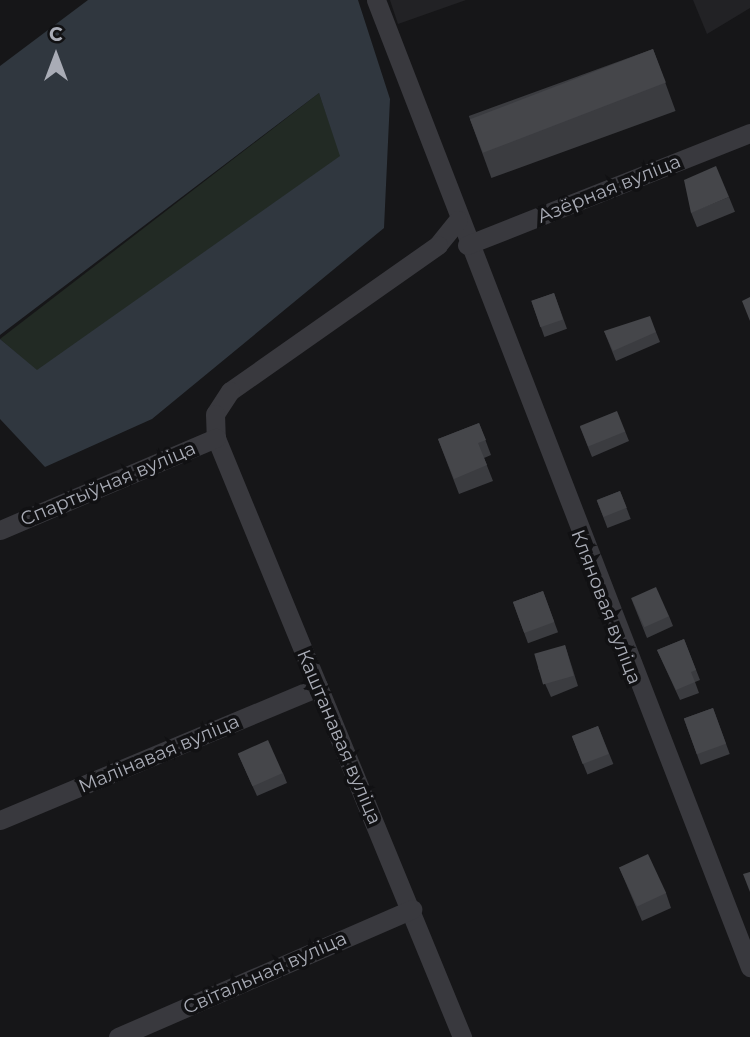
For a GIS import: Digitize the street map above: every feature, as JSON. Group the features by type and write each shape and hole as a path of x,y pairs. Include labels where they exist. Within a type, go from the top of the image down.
{"street":[{"name":"Кляновая вуліца","path":"376,0 467,245 750,967"},
{"name":"Азёрная вуліца","path":"467,245 750,134"},
{"path":"216,438 215,414 230,391 438,245 458,220"},
{"name":"Спартыўная вуліца","path":"0,530 216,438"},
{"name":"Каштанавая вуліца","path":"216,438 412,909 462,1037"},
{"name":"Малінавая вуліца","path":"0,820 318,687"},
{"name":"Світальная вуліца","path":"118,1037 412,909"}],"shaded area":[{"path":"88,0 358,0 390,99 384,228 152,419 45,467 0,419 0,339 37,370 340,156 319,93 0,335 0,66"},
{"path":"390,0 466,0 398,24"},
{"path":"693,0 750,0 750,8 707,34"},
{"path":"319,93 341,156 37,371 0,339"}],"building":[{"path":"653,49 666,83 483,153 470,119"},
{"path":"716,166 729,197 691,213 684,180"},
{"path":"554,293 563,319 540,327 531,301"},
{"path":"750,297 750,321 742,301"},
{"path":"650,316 656,332 613,351 604,331"},
{"path":"617,411 625,431 588,446 580,426"},
{"path":"479,423 486,440 478,443 487,465 454,479 438,439"},
{"path":"620,491 627,508 604,517 597,500"},
{"path":"656,587 669,616 644,627 631,598"},
{"path":"543,591 554,622 524,633 513,602"},
{"path":"684,639 696,670 691,672 695,682 676,690 657,650"},
{"path":"565,645 574,676 543,685 534,654"},
{"path":"713,708 726,744 697,754 684,719"},
{"path":"598,726 609,754 583,764 572,736"},
{"path":"268,740 283,773 252,786 238,753"},
{"path":"648,854 666,893 637,906 619,868"},
{"path":"750,872 750,892 743,874"}]}
